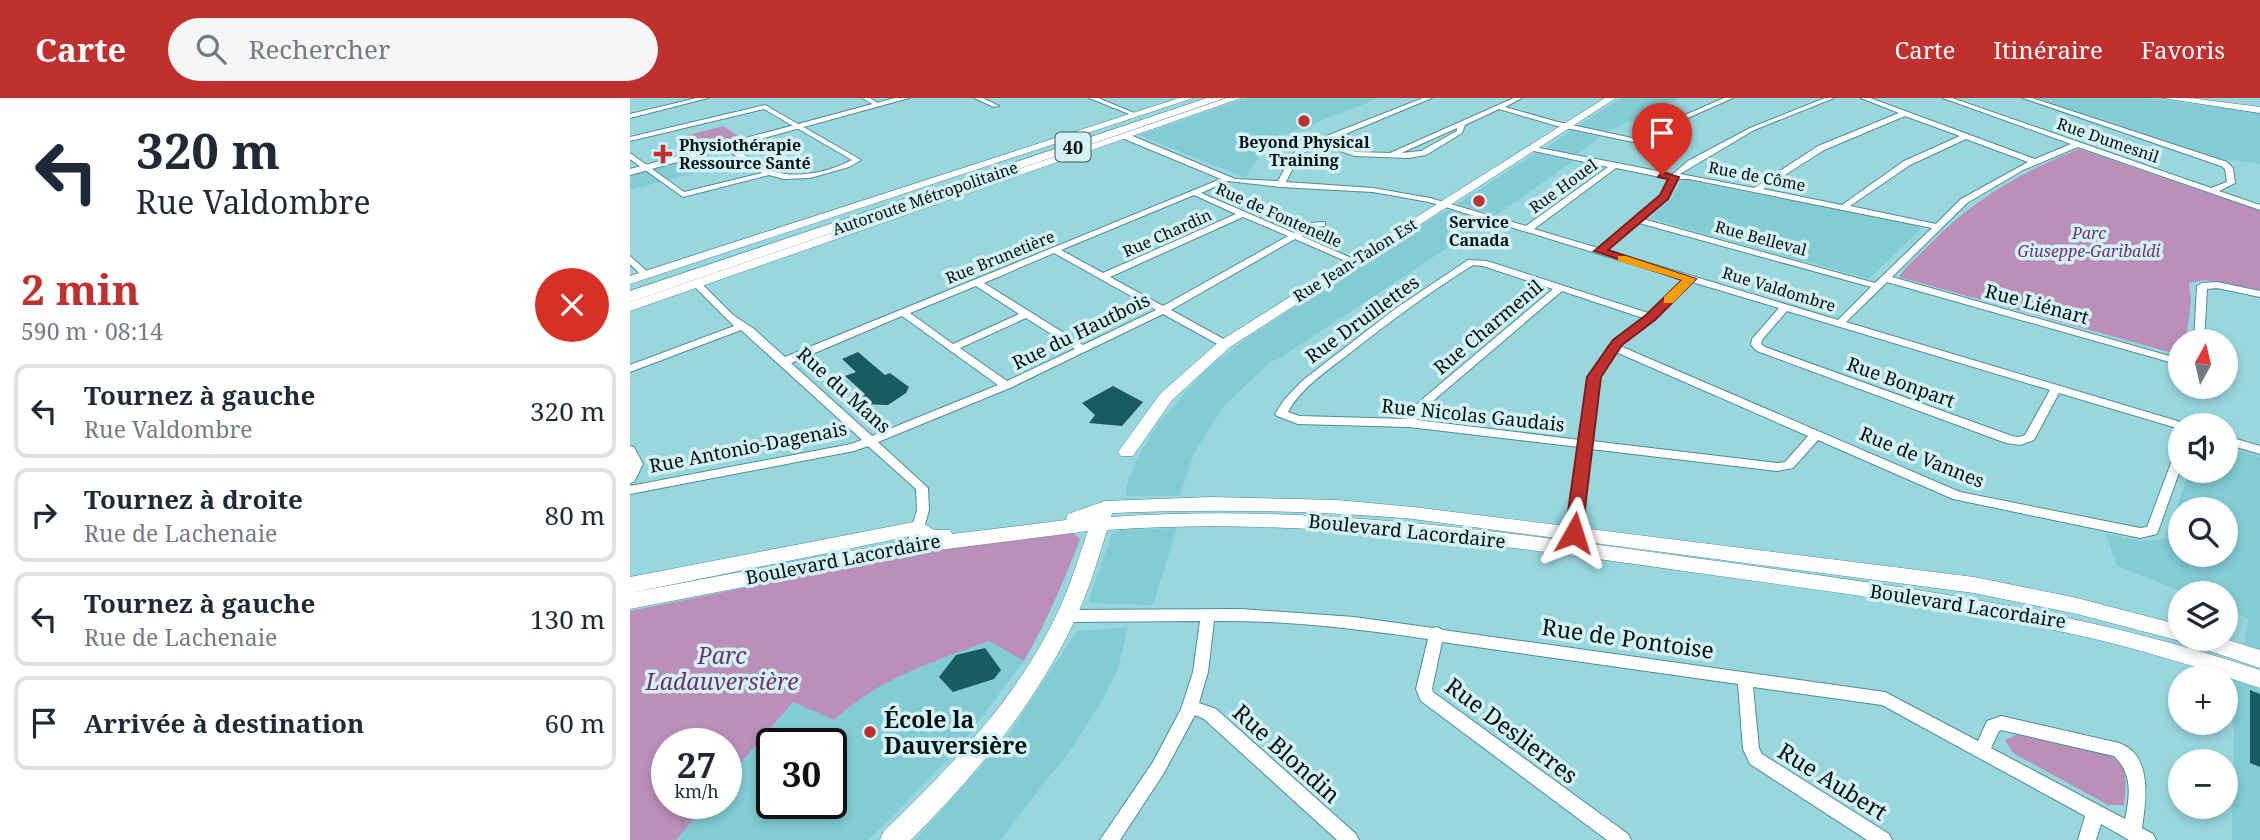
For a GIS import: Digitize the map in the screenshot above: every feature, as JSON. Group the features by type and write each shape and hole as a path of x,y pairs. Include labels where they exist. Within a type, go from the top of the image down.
{"highway":[{"name":"Autoroute Métropolitaine","path":"630,297 1203,98"},
{"name":"Autoroute Métropolitaine","path":"630,289 1219,98"},
{"path":"726,248 817,230"},
{"path":"705,281 817,230"}],"main road":[{"path":"630,280 1188,98"},
{"path":"630,307 1236,98"},
{"name":"Rue Jean-Talon Est","path":"1128,452 1148,419 1170,393 1225,344 1611,98"},
{"path":"2168,98 2260,109"},
{"path":"2188,98 2260,109"},
{"path":"893,840 956,774 995,728 1042,660 1066,616 1102,515"},
{"name":"Boulevard Lacordaire","path":"630,585 916,536 931,537 1102,515 1326,522 1573,541 1987,587 2077,606 2168,630"},
{"name":"Boulevard Lacordaire","path":"630,601 916,536"},
{"name":"Boulevard Lacordaire","path":"1573,541 2012,610 2155,645 2260,679"},
{"path":"2236,651 2260,659"}],"street":[{"path":"630,116 705,98"},
{"path":"865,98 878,105"},
{"path":"630,172 905,98"},
{"path":"977,98 996,106"},
{"path":"1092,98 1136,115"},
{"path":"1280,185 1299,152 1429,98"},
{"path":"1319,142 1355,154 1391,156 1423,153 1460,132 1462,122 1519,98"},
{"path":"1499,107 1567,126 1636,139 1730,98"},
{"path":"1600,251 1664,197 1674,177 1733,138 1831,98"},
{"path":"1864,98 2033,161"},
{"name":"Rue Dumesnil","path":"1946,98 2260,208"},
{"path":"2026,98 2224,164 2229,169 2231,183 2211,191"},
{"path":"630,139 761,107 855,158 853,163 811,176 784,178 766,174 727,146"},
{"path":"1756,190 1821,148 1905,113"},
{"name":"Rue Valdombre","path":"1125,136 1227,179 1384,191 1443,204 2168,422"},
{"path":"1844,207 1899,168 1966,136"},
{"path":"1840,323 1936,226 1983,188 2033,161 2078,144"},
{"name":"Rue de Côme","path":"1532,148 1614,166 1756,190 1936,226"},
{"path":"630,155 683,195 766,174"},
{"name":"Rue Houel","path":"1528,229 1614,166"},
{"name":"Rue Brunetière","path":"783,362 1227,179"},
{"name":"Rue de Fontenelle","path":"1195,193 1353,261"},
{"name":"Rue Chardin","path":"1103,277 1243,214"},
{"name":"Rue Belleval","path":"1638,219 1876,286"},
{"name":"Rue du Hautbois","path":"873,440 1006,386 1083,350 1163,311 1322,224"},
{"path":"1056,251 1225,344"},
{"path":"630,259 646,275"},
{"name":"Rue Druillettes","path":"1280,414 1284,403 1314,374 1474,262 1561,288"},
{"name":"Rue Liénart","path":"1885,278 2168,359"},
{"path":"1573,541 1583,444 1594,377 1613,347 1690,279"},
{"name":"Rue du Mans","path":"705,281 740,327 750,331 873,440 924,491 916,536"},
{"path":"978,283 1083,350"},
{"path":"2200,329 2202,286 2217,285 2260,294"},
{"path":"1561,288 1650,317"},
{"name":"Rue Charmenil","path":"1409,424 1423,404 1561,288"},
{"name":"Rue Bonpart","path":"1785,307 1757,339 1756,345 1761,349 2010,440 2028,439 2056,389"},
{"path":"904,313 1006,386"},
{"path":"953,348 1027,314"},
{"path":"630,369 740,327"},
{"name":"Rue de Vannes","path":"1613,347 1966,499 2140,533 2154,529 2170,483"},
{"name":"Rue Nicolas Gaudais","path":"1280,414 1298,420 1409,424 1784,467 1793,462 1816,435"},
{"name":"Rue Antonio-Dagenais","path":"630,490 854,447 873,440"},
{"path":"2238,444 2260,450"},
{"path":"630,450 637,464 630,479"},
{"path":"1109,840 1162,758 1190,707 1196,690 1208,615"},
{"name":"Rue de Pontoise","path":"1066,616 1208,615 1303,618 1437,633 1891,700 2139,836"},
{"name":"Rue Deslierres","path":"1437,633 1424,689 1427,696 1622,840"},
{"name":"Rue Aubert","path":"1745,679 1751,749 1756,759 1883,840"},
{"name":"Rue Blondin","path":"1190,707 1210,714 1350,840"},
{"path":"1982,749 1993,726 2001,723 2119,750 2131,760 2138,776 2139,836"},
{"path":"2087,840 2095,813"}],"shaded area":[{"path":"1247,98 1380,98 1255,146 1258,158 1245,178 1139,135"},
{"path":"1621,98 1681,98 1606,132 1579,125"},
{"path":"2033,98 2147,98 2260,113 2260,164 2215,158"},
{"path":"1570,131 1600,137 1577,155 1546,148"},
{"path":"1536,153 1574,161 1496,215 1457,204"},
{"path":"687,157 706,170 630,190 630,172"},
{"path":"1686,180 1916,225 1921,229 1869,279 1650,218 1671,199 1681,182"},
{"path":"1450,210 1487,222 1275,361 1272,360 1224,406 1194,453 1180,496 1126,496 1126,486 1137,459 1158,424 1205,370 1251,335 1444,211"},
{"path":"2238,450 2260,457 2260,650 2243,644 2249,619 2238,614 2238,581 2168,581 2168,586 2117,566 2106,534 2144,541 2164,539 2168,529 2168,567 2238,567 2238,497 2180,497 2185,483 2238,483"},
{"path":"1177,528 1153,605 1091,603 1089,599 1112,534 1120,530"},
{"path":"1128,627 1118,669 1102,701 1072,748 1000,840 915,840 1006,738 1077,631"},
{"name":"École la Dauversière","path":"990,641 1024,661 959,748 869,840 676,840 694,819 742,819 742,761 756,745 756,819 847,819 847,728 771,728 793,702 834,720 859,698 895,676"},
{"path":"2238,680 2260,687 2260,840 2232,840 2232,819 2238,819 2238,749 2234,749 2234,735 2238,735"}],"green space":[{"path":"723,126 743,139 704,149 685,136"},
{"name":"Parc Giuseppe-Garibaldi","path":"2079,149 2260,211 2260,290 2205,280 2189,283 2191,301 2188,329 2168,329 2168,352 1899,277 1962,214 2037,167"},
{"name":"Parc Ladauversière","path":"1073,533 1080,539 1055,601 1024,661 989,641 889,682 870,692 834,720 793,702 771,728 756,728 756,745 742,761 742,728 651,728 651,819 694,819 676,840 630,840 630,611 931,550"},
{"path":"2018,734 2113,757 2125,774 2124,805 2108,805 2013,753 2005,740"}],"building":[{"path":"858,352 885,375 890,373 909,387 906,393 888,405 859,402 865,394 845,376 856,372 842,359"},
{"path":"1113,386 1143,402 1122,426 1089,423 1095,415 1082,403"},
{"path":"985,648 1001,670 994,679 953,692 939,677 956,655"},
{"path":"2250,690 2260,694 2260,767 2250,763"}],"slow traffic":[{"path":"1622,258 1690,279 1668,300"}],"place":[{"name":"Beyond Physical Training","path":"1304,121"},
{"name":"Physiothérapie Ressource Santé","path":"663,154"},
{"name":"Service Canada","path":"1479,201"},
{"name":"École la Dauversière","path":"870,732"}],"route":[{"path":"1574,533 1584,438 1594,377 1617,342 1650,317 1690,279 1600,251 1664,197 1674,177 1662,175"}]}
